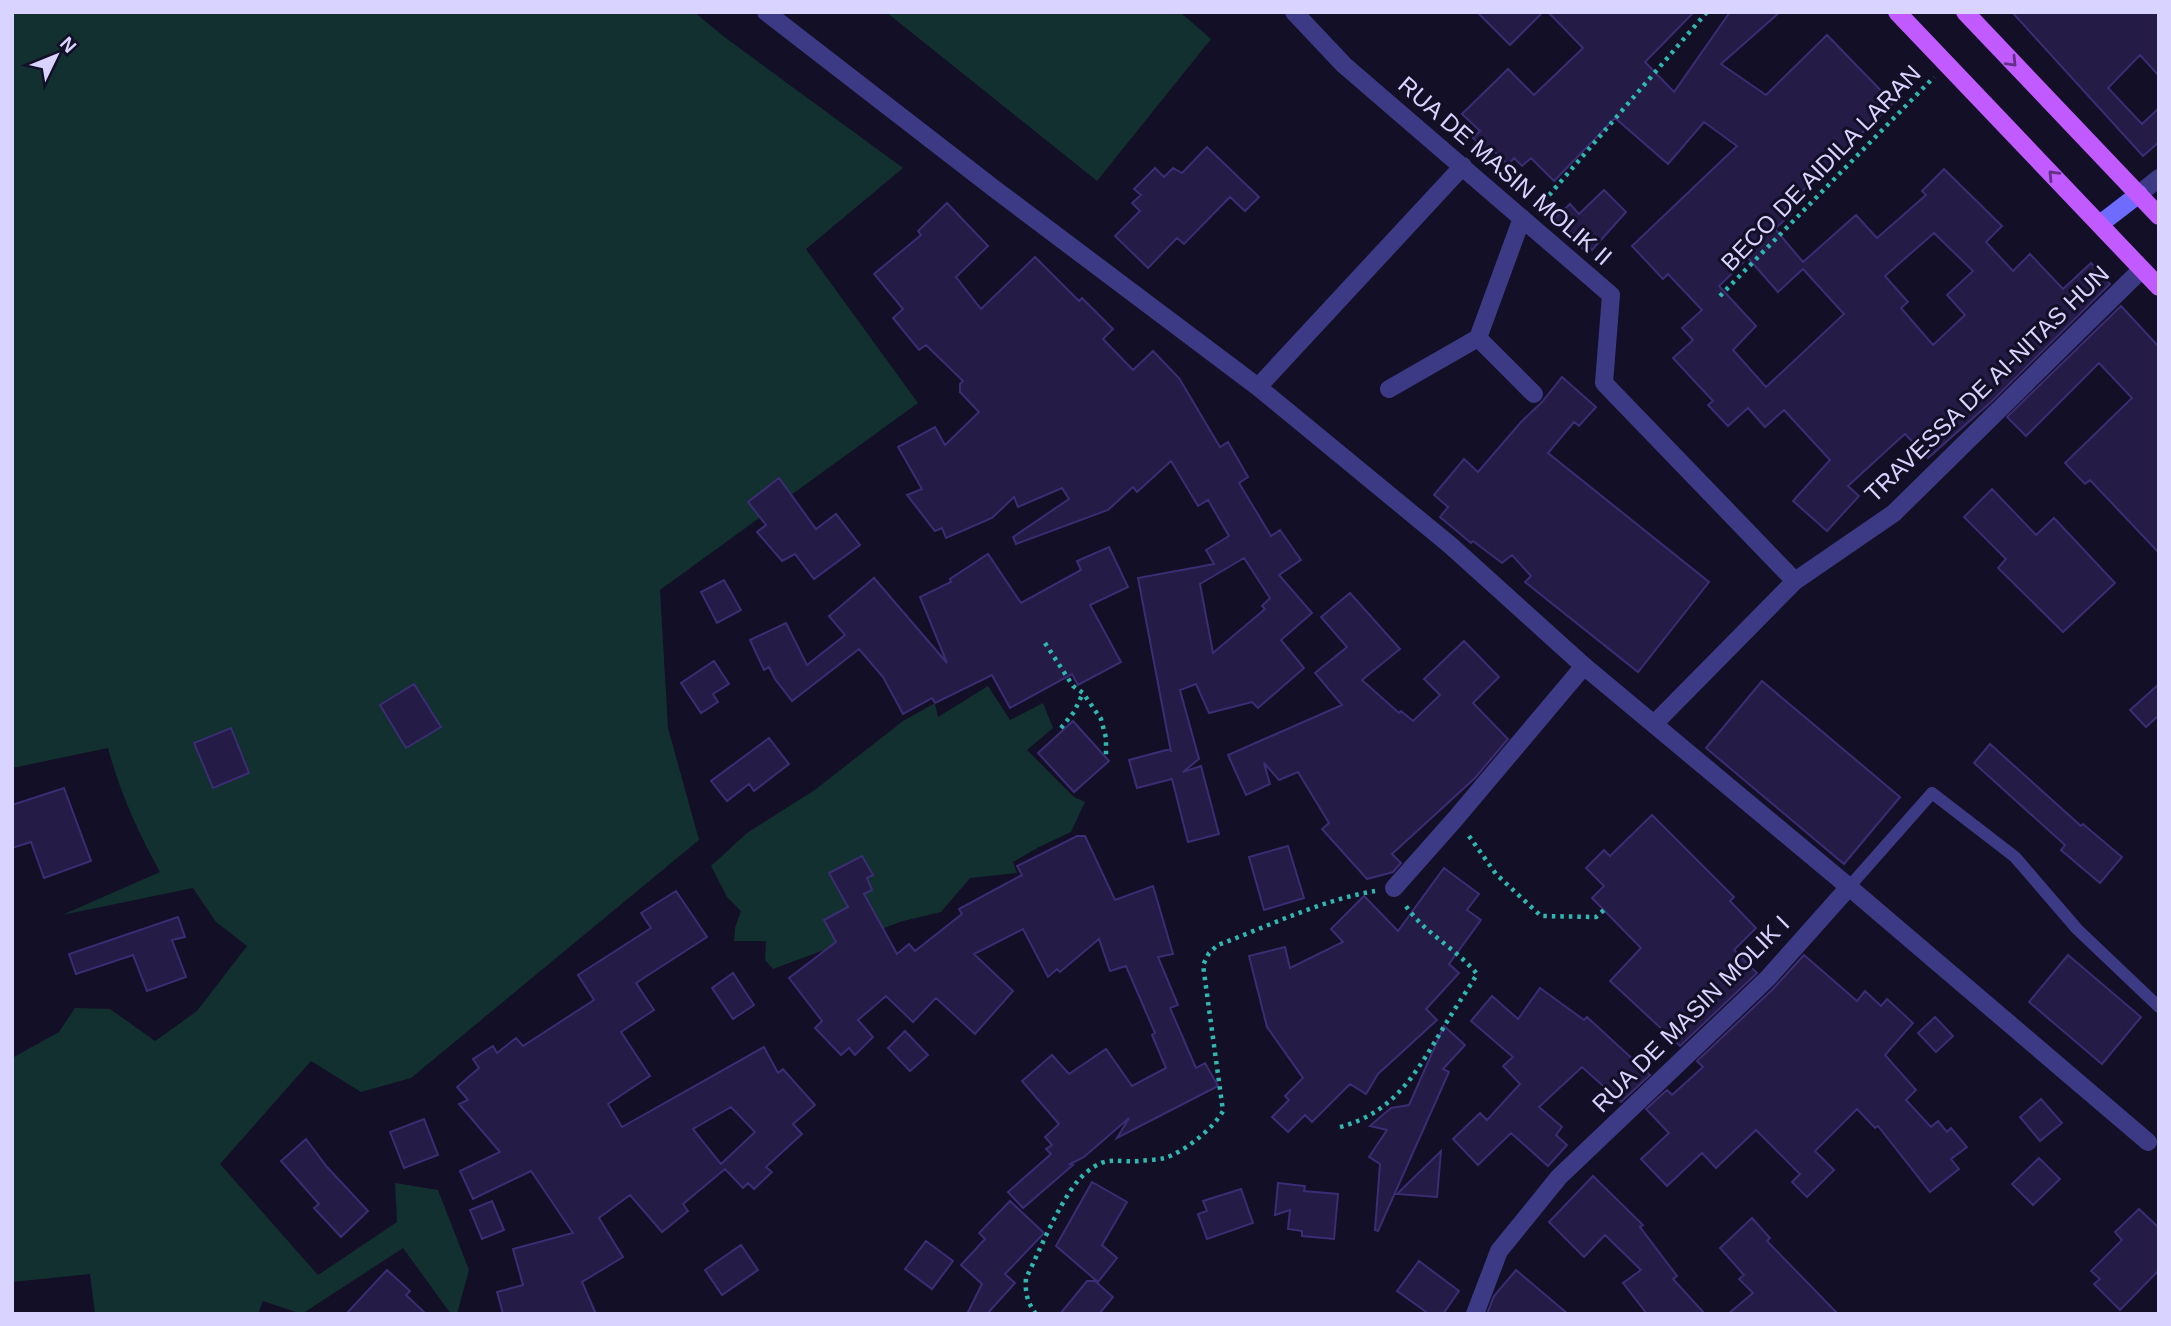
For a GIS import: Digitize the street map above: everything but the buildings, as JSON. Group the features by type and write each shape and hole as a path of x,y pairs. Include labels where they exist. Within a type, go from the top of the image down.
{"main road":[{"path":"1897,12 2159,287"},
{"path":"1965,12 2159,216"}],"street":[{"path":"766,12 996,190 1258,387 1450,545 1584,666 2148,1142"},
{"name":"RUA DE MASIN MOLIK II","path":"1294,12 1344,65 1463,166 1530,214 1611,295 1604,383 1796,582"},
{"path":"1258,387 1463,166"},
{"path":"2100,224 2159,178"},
{"path":"1389,389 1478,338 1530,214"},
{"name":"TRAVESSA DE AI-NITAS HUN","path":"1796,582 1894,513 2142,269"},
{"path":"1478,338 1534,394"},
{"path":"1654,724 1796,582"},
{"path":"1394,888 1584,666"},
{"name":"RUA DE MASIN MOLIK I","path":"1475,1314 1499,1251 1559,1177 1769,978 1849,887"}],"lane":[{"path":"1849,887 1932,793 2015,857 2077,929 2159,1007"}],"path":[{"path":"1530,214 1707,12"},
{"name":"BECO DE AIDILA LARAN","path":"1720,296 1947,64"},
{"path":"1045,643 1073,686 1083,693 1101,719 1106,738 1106,760"},
{"path":"1061,728 1074,712 1083,693"},
{"path":"1456,818 1496,874 1541,916 1596,917 1604,910"},
{"path":"1036,1314 1028,1304 1025,1292 1027,1279 1063,1200 1086,1172 1108,1159 1134,1161 1166,1158 1207,1132 1223,1111 1203,965 1209,953 1218,945 1342,898 1394,888 1422,927 1465,959 1477,974 1426,1058 1401,1091 1382,1108 1360,1121 1340,1127"}],"green space":[{"path":"12,12 694,12 903,168 806,249 918,403 660,590 668,728 699,840 411,1078 361,1092 311,1061 220,1164 318,1275 397,1222 395,1183 438,1190 469,1270 457,1314 451,1314 403,1248 302,1314 263,1301 258,1314 95,1314 90,1274 12,1282 12,1058 59,1032 75,1008 110,1009 155,1041 197,1011 247,946 216,922 193,888 62,915 160,872 130,812 108,748 12,768"},
{"path":"886,12 1180,12 1211,39 1097,181"},
{"path":"988,686 1010,720 1043,703 1053,728 1027,750 1074,797 1085,802 1071,832 1013,862 1017,873 970,878 941,912 903,921 773,969 765,960 766,941 734,941 741,911 727,897 711,866 747,833 816,789 903,721 935,703 938,717"}]}
